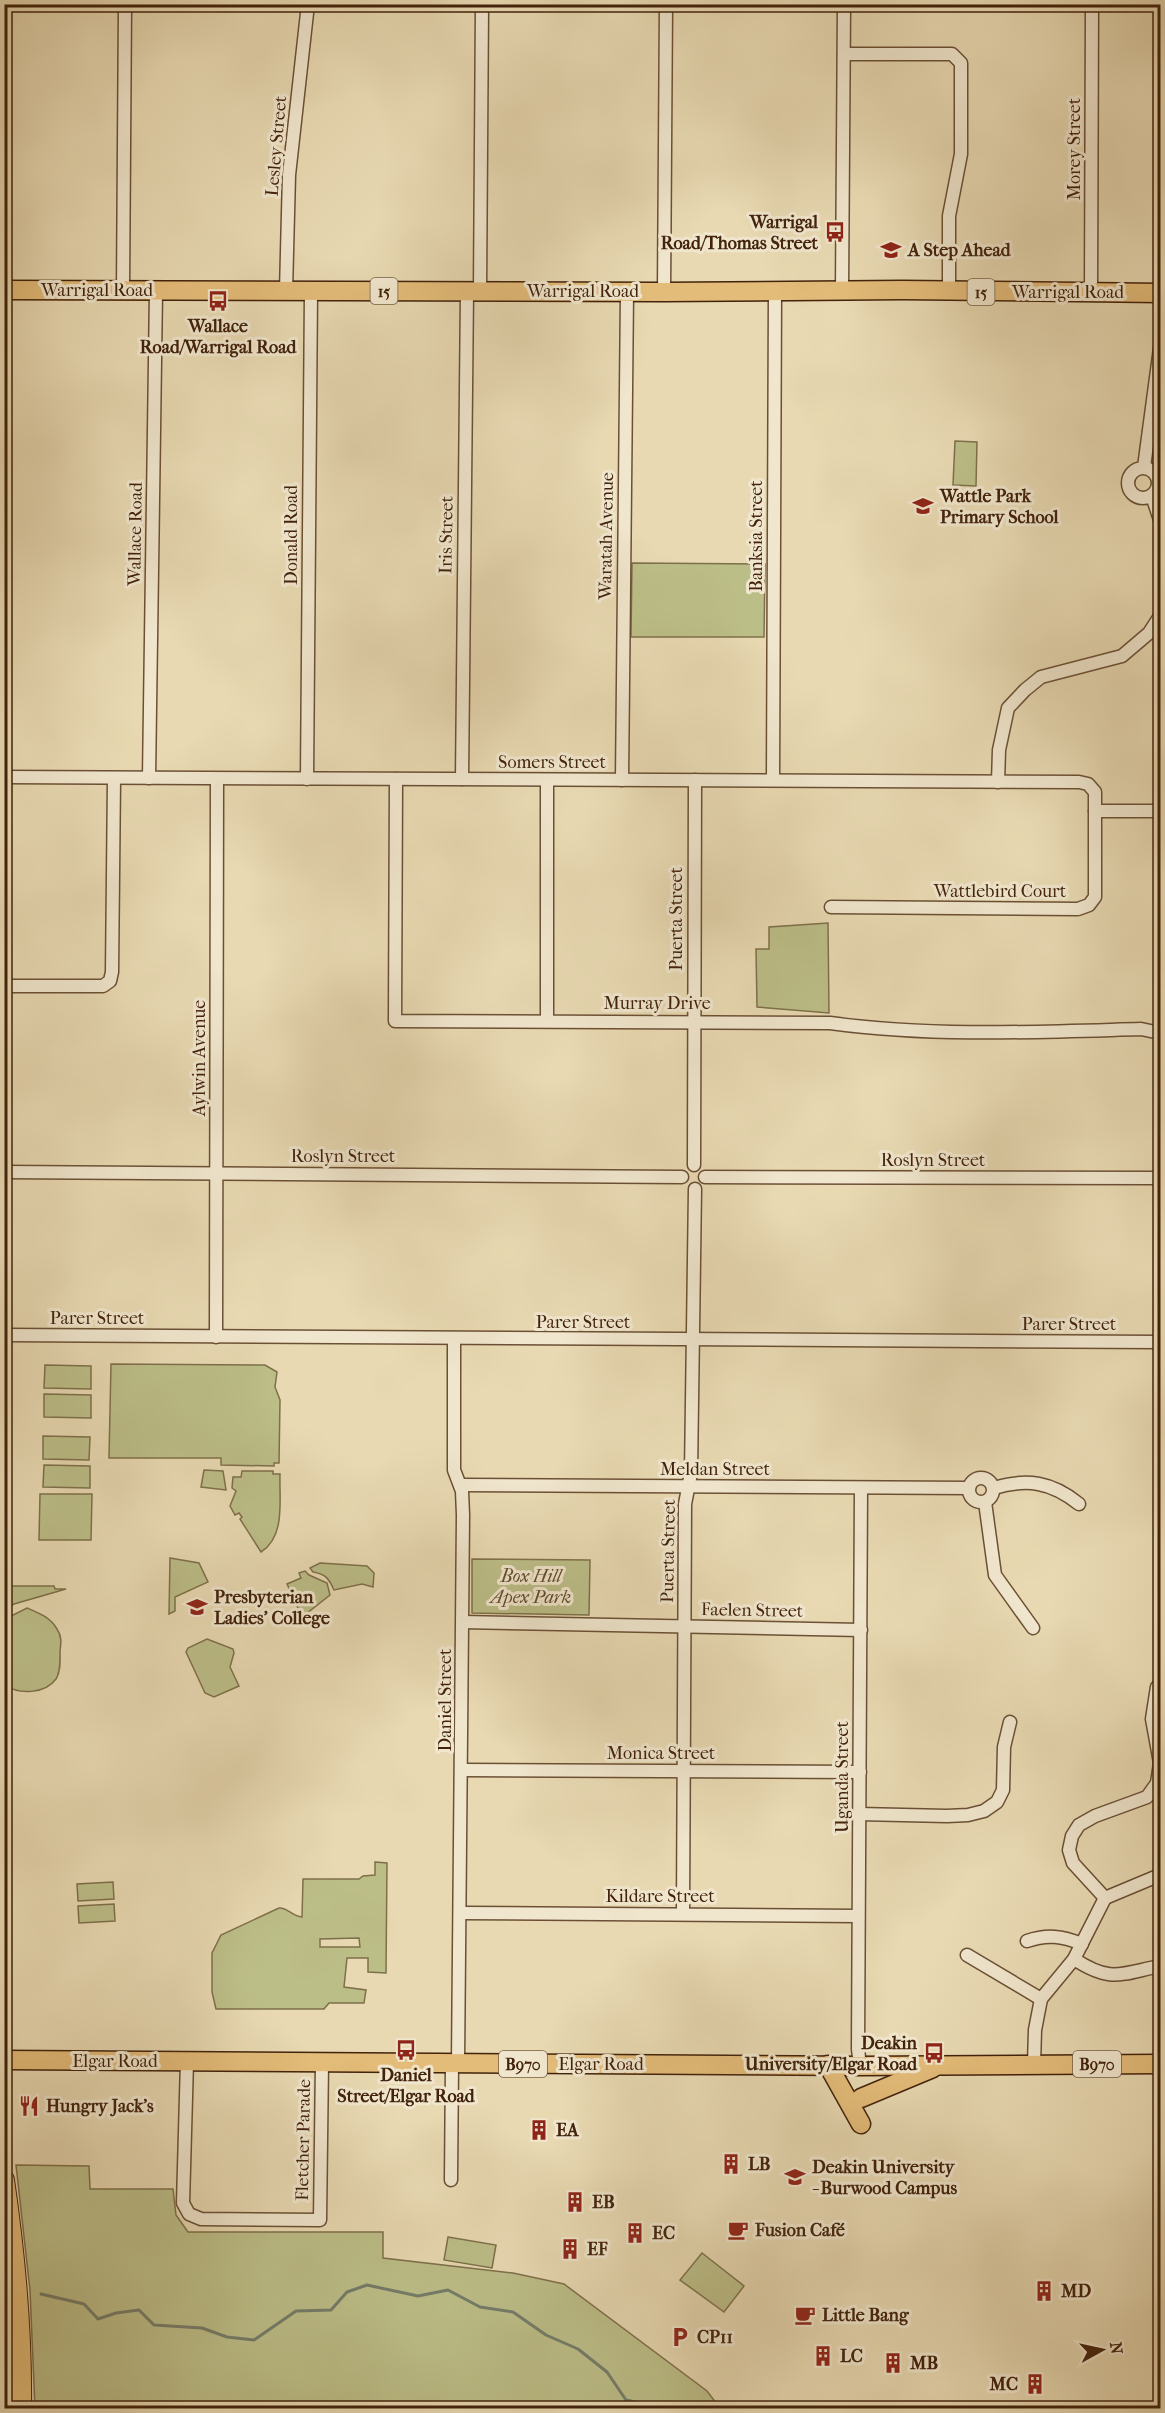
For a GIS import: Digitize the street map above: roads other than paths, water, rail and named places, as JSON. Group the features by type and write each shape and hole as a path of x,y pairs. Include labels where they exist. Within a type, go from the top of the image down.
{"highway":[{"path":"4,2180 13,2248 20,2345 21,2409"}],"main road":[{"name":"Warrigal Road","path":"4,290 1161,293"},
{"name":"Elgar Road","path":"4,2060 828,2066 1161,2064"},
{"path":"4,2071 28,2060"},
{"path":"861,2098 940,2065"},
{"path":"828,2066 861,2124"}],"street":[{"path":"123,290 124,4"},
{"name":"Lesley Street","path":"286,291 289,175 308,4"},
{"name":"Iris Street","path":"462,779 482,4"},
{"path":"664,292 666,4"},
{"path":"842,291 844,4"},
{"name":"Morey Street","path":"1091,293 1092,4"},
{"path":"844,54 952,54 962,63 961,154 949,216 949,291"},
{"name":"Wallace Road","path":"149,778 156,291"},
{"name":"Donald Road","path":"307,779 311,291"},
{"name":"Waratah Avenue","path":"622,780 627,291"},
{"name":"Banksia Street","path":"773,780 775,291"},
{"path":"1144,467 1161,348"},
{"path":"1144,467 1153,471 1158,479 1158,488 1152,496 1139,498 1129,490 1128,484 1131,474 1144,467"},
{"path":"1152,496 1161,520"},
{"path":"998,782 999,750 1008,708 1025,690 1041,677 1122,656 1149,633 1161,616"},
{"name":"Somers Street","path":"4,777 1079,782 1088,784 1095,792"},
{"path":"4,986 103,986 110,981 112,972 114,778"},
{"name":"Aylwin Avenue","path":"216,1336 217,779"},
{"name":"Murray Drive","path":"396,779 395,1020 830,1023 887,1030 976,1034 1141,1029 1161,1033"},
{"path":"547,780 547,1021"},
{"name":"Puerta Street","path":"694,1165 695,780"},
{"name":"Wattlebird Court","path":"831,907 1078,909 1089,905 1095,897 1095,792"},
{"path":"1095,810 1161,810"},
{"path":"694,1165 703,1170 705,1177 701,1186 694,1189 684,1184 682,1177 684,1170 694,1165"},
{"name":"Roslyn Street","path":"4,1172 682,1177"},
{"name":"Roslyn Street","path":"705,1177 1161,1178"},
{"name":"Puerta Street","path":"683,1914 685,1503 691,1473 694,1189"},
{"name":"Parer Street","path":"4,1335 1161,1342"},
{"name":"Daniel Street","path":"451,2180 461,1914 463,1622 463,1515 460,1485 454,1470 454,1339"},
{"path":"981,1478 989,1480 994,1488 991,1498 985,1502 973,1500 969,1488 973,1480 981,1478"},
{"path":"994,1488 1019,1482 1044,1484 1064,1492 1079,1503"},
{"name":"Meldan Street","path":"460,1485 969,1488"},
{"name":"Uganda Street","path":"860,2066 858,1916 861,1488"},
{"path":"985,1502 995,1575 1033,1628"},
{"name":"Faelen Street","path":"463,1622 861,1630"},
{"path":"1105,1898 1073,1863 1070,1850 1072,1836 1079,1825 1095,1816 1147,1797 1157,1783 1160,1763 1152,1719 1157,1687"},
{"path":"859,1814 947,1816 968,1815 984,1810 997,1802 1003,1790 1004,1748 1010,1722"},
{"name":"Monica Street","path":"462,1770 860,1772"},
{"path":"1034,2064 1035,2030 1041,1999 1074,1959 1105,1898 1161,1875"},
{"name":"Kildare Street","path":"461,1914 858,1916"},
{"path":"1027,1941 1041,1936 1062,1936 1082,1944"},
{"path":"967,1955 1041,1999"},
{"path":"1074,1959 1092,1971 1105,1975 1161,1966"},
{"name":"Fletcher Parade","path":"187,2061 183,2203 189,2214 201,2219 320,2220 322,2062"}],"waterway":[{"path":"41,2294 84,2304 98,2319 116,2313 139,2310 154,2325 202,2328 227,2337 254,2340 296,2311 331,2310 347,2292 367,2285 418,2296 448,2290 480,2307 513,2312 546,2335 578,2349 607,2372 626,2400 664,2408"}],"tram line":[{"path":"4,2342 7,2408"}],"place":[{"name":"Warrigal Road/Thomas Street","path":"835,232"},
{"name":"A Step Ahead","path":"891,250"},
{"name":"Wallace Road/Warrigal Road","path":"218,301"},
{"name":"Wattle Park Primary School","path":"923,506"},
{"name":"Presbyterian Ladies' College","path":"197,1607"},
{"name":"Daniel Street/Elgar Road","path":"406,2050"},
{"name":"Deakin University/Elgar Road","path":"934,2053"},
{"name":"Hungry Jack's","path":"29,2106"},
{"name":"EA","path":"539,2130"},
{"name":"LB","path":"731,2164"},
{"name":"Deakin University - Burwood Campus","path":"795,2177"},
{"name":"EB","path":"575,2202"},
{"name":"Fusion Café","path":"738,2230"},
{"name":"EC","path":"635,2233"},
{"name":"EF","path":"570,2249"},
{"name":"MD","path":"1044,2291"},
{"name":"Little Bang","path":"805,2315"},
{"name":"CP11","path":"680,2337"},
{"name":"LC","path":"823,2356"},
{"name":"MB","path":"893,2363"},
{"name":"MC","path":"1035,2384"}],"park label":[{"name":"Box Hill Apex Park","path":"531,1586"}]}
